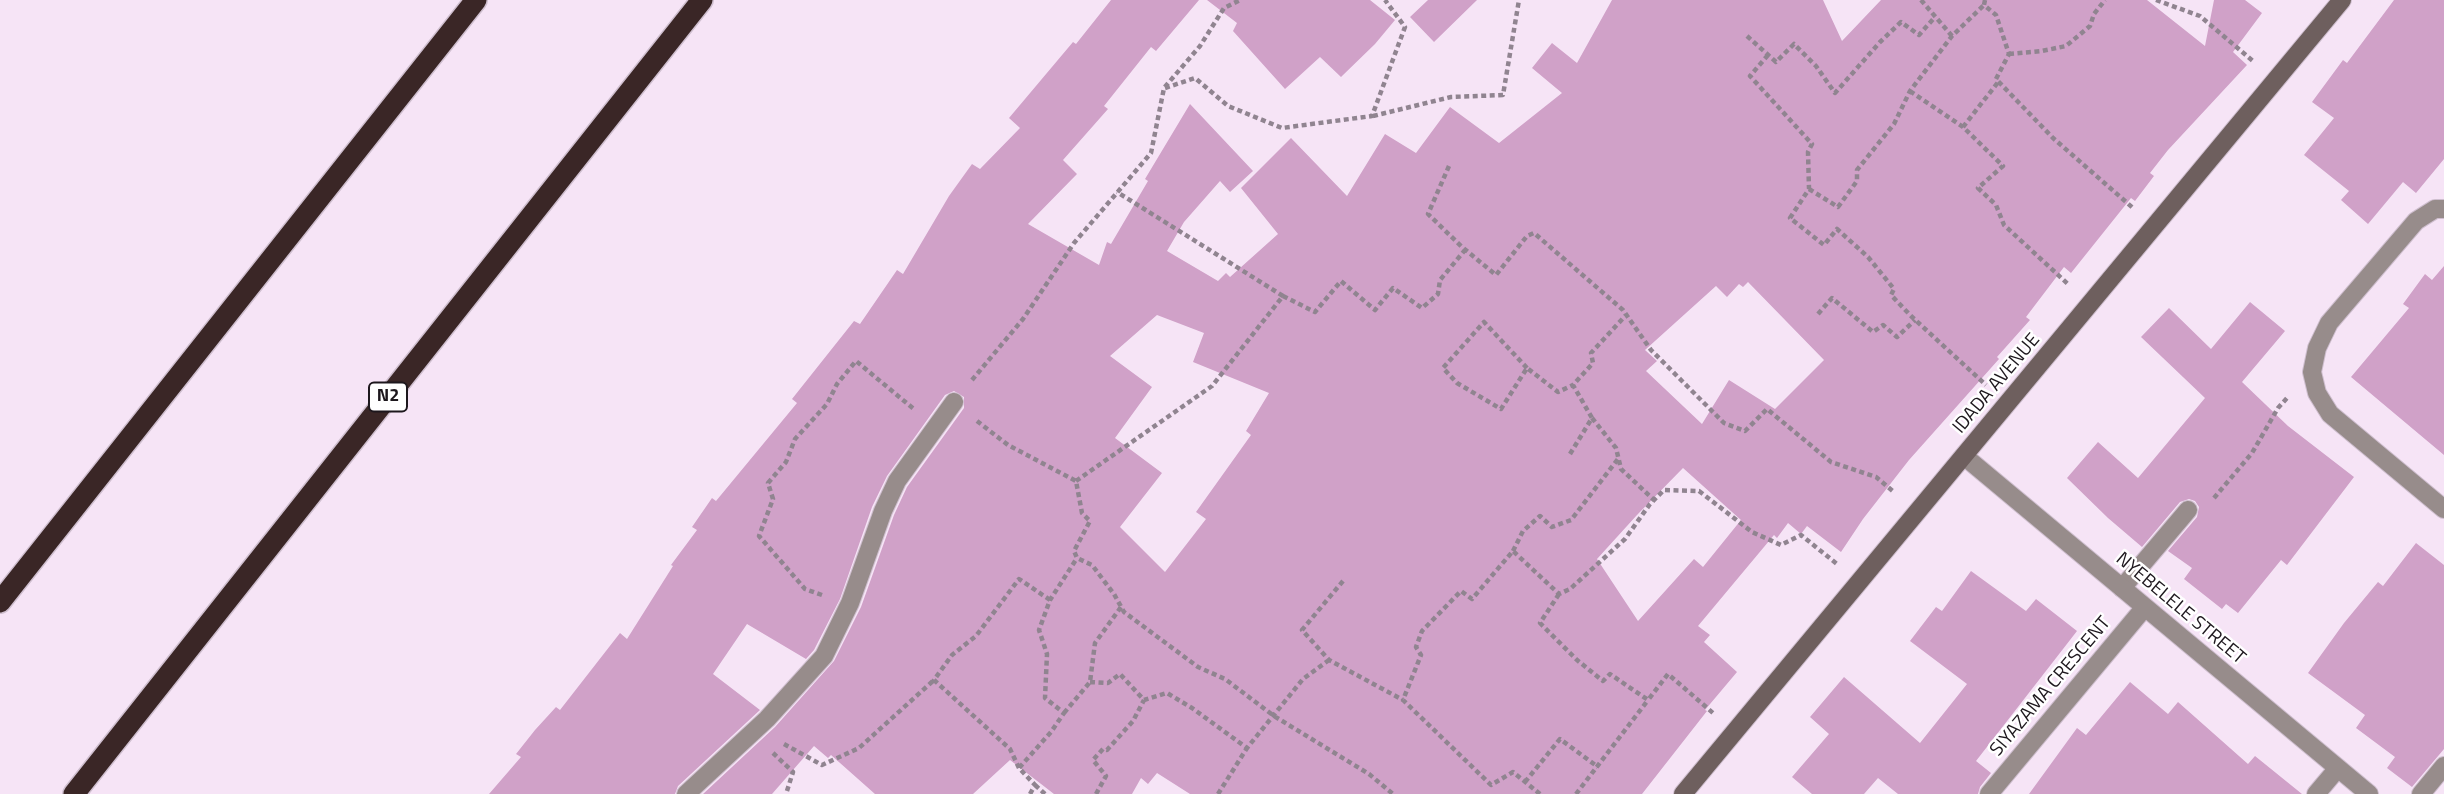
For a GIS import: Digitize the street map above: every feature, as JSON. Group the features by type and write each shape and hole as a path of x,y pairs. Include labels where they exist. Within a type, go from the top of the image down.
{"highway":[{"path":"0,602 477,0"},
{"name":"N2","path":"74,794 702,0"}],"street":[{"name":"IDADA AVENUE","path":"1683,794 2342,0"},
{"path":"2444,209 2435,209 2416,221 2329,323 2316,348 2312,372 2316,393 2330,414 2444,509"},
{"path":"686,794 767,719 824,656 850,603 897,481 954,402"},
{"name":"NYEBELELE STREET","path":"1964,456 2369,794"},
{"path":"2122,588 2188,510"},
{"name":"SIYAZAMA CRESCENT","path":"1989,794 2145,607"},
{"path":"2421,794 2444,766"},
{"path":"2316,794 2338,768"}],"path":[{"path":"1076,481 1008,445 954,402 1023,319 1074,243 1151,153 1164,88 1199,46 1224,8 1240,0"},
{"path":"1372,116 1405,27 1385,0"},
{"path":"1164,88 1195,78 1228,106 1282,128 1372,116 1451,97 1503,95 1519,0"},
{"path":"1921,0 1952,36"},
{"path":"2009,54 2066,46 2090,26 2094,14 2105,0"},
{"path":"2156,0 2200,16 2276,81"},
{"path":"1809,189 1838,207 1857,181 1857,170 1894,124 1910,91 1952,36 1984,2 1996,15 2009,54 1996,79 2053,138 2155,227"},
{"path":"1746,36 1776,62 1794,44 1816,66 1835,93 1880,42 1902,22 1919,35 1935,17"},
{"path":"1768,55 1750,76 1812,144 1808,152 1809,189 1790,218 1824,245 1837,229 1868,257 1894,289 1891,295 1915,320 2007,404"},
{"path":"1963,127 1999,82"},
{"path":"1910,91 1963,127 2003,166 1978,188 1996,205 2004,225 2059,274 2088,306"},
{"path":"1449,166 1428,214 1496,275 1527,236 1534,233 1626,315 1651,349 1724,423 1745,431 1767,410 1831,462 1876,477 1917,512"},
{"path":"1117,192 1283,296 1315,312 1340,281 1374,310 1393,288 1422,308 1438,294 1440,280 1465,250"},
{"path":"1076,481 1212,386 1283,296"},
{"path":"1818,314 1832,298 1873,332 1884,325 1897,337 1915,320"},
{"path":"1527,368 1501,409 1457,383 1443,368 1485,322 1527,368 1558,392 1573,385 1593,363 1591,353 1626,315"},
{"path":"850,603 805,589 759,536 773,499 768,483 786,462 795,439 827,404 837,384 856,361 936,427"},
{"path":"2188,510 2212,500 2252,453 2278,408 2312,372"},
{"path":"1573,385 1592,418 1616,448 1621,469 1654,500"},
{"path":"1570,454 1592,418"},
{"path":"1403,700 1420,655 1416,647 1422,631 1461,591 1472,599 1513,551 1523,531 1539,516 1552,527 1571,520 1618,459"},
{"path":"1076,481 1082,513 1090,521 1074,551 1077,558 1093,565 1124,612 1198,667 1225,679 1275,716 1369,774 1393,794"},
{"path":"1648,701 1610,674 1603,681 1540,624 1559,593 1570,589 1625,539 1664,490 1699,491 1752,532 1782,545 1801,535 1860,582"},
{"path":"1513,551 1559,593"},
{"path":"1064,713 1045,698 1047,654 1039,630 1050,600 1077,558"},
{"path":"767,719 783,743 822,765 859,747 934,680 952,655 976,636 1019,579 1050,600"},
{"path":"1343,580 1302,630 1329,660 1403,700 1491,785 1513,772 1540,794"},
{"path":"1019,768 1090,682 1095,643 1121,607"},
{"path":"1218,794 1247,748 1303,679 1329,660"},
{"path":"1090,682 1108,683 1120,674 1144,700"},
{"path":"1576,794 1668,674 1734,732"},
{"path":"934,680 1010,750 1019,768 1045,794"},
{"path":"1096,794 1106,776 1093,760 1103,749 1107,750 1133,720 1144,700 1167,693 1247,748"},
{"path":"753,732 793,772 786,794"},
{"path":"1525,782 1560,739 1598,767"},
{"path":"1030,794 1035,786"}],"building":[{"path":"1111,0 1199,0 1156,51 1151,47 1104,106 1108,109 1063,160 1077,174 1028,224 1099,265 1107,242 1111,244 1148,181 1145,179 1190,104 1253,171 1230,192 1220,181 1184,222 1167,251 1218,281 1226,273 1230,277 1278,234 1241,188 1291,138 1347,196 1385,134 1416,153 1450,107 1499,143 1562,93 1532,68 1552,43 1577,63 1612,0 1823,0 1842,41 1881,0 2147,0 2205,46 2214,0 2245,0 2262,13 2233,52 2247,65 2168,150 2150,173 2154,176 2135,201 2131,198 2071,273 2064,267 2026,317 2030,320 1909,460 1841,552 1807,526 1801,534 1788,523 1777,538 1774,535 1698,626 1710,635 1704,642 1737,672 1642,794 1190,794 1157,773 1148,784 1141,778 1132,794 1054,794 1010,760 973,794 875,794 831,755 828,758 814,746 772,794 703,794 775,727 834,661 861,607 894,515 907,487 964,408 964,397 954,391 945,395 887,476 872,507 840,599 814,650 806,659 747,624 713,674 760,710 678,786 675,794 489,794 521,757 516,754 535,730 556,707 560,710 620,633 627,639 673,566 671,565 697,530 692,527 712,498 716,501 797,403 792,399 854,321 860,324 897,270 903,274 949,196 972,164 980,169 1020,128 1009,118 1073,42 1076,44","holes":["1748,282 1824,360 1775,409 1729,380 1702,424 1646,371 1657,361 1645,350 1716,286 1727,297 1739,284 1743,287","1157,315 1204,333 1193,362 1269,393 1246,431 1251,435 1196,512 1206,519 1165,572 1120,527 1162,473 1115,438 1152,387 1110,356","1683,468 1741,520 1703,567 1694,559 1638,621 1597,559"]},
{"path":"1207,0 1370,0 1395,20 1341,77 1320,57 1285,89 1233,31 1237,23"},
{"path":"1428,0 1477,0 1434,42 1410,17"},
{"path":"2394,0 2444,0 2444,159 2416,193 2403,182 2368,224 2341,200 2349,191 2304,155 2334,118 2312,102 2343,60 2347,63"},
{"path":"2444,266 2444,455 2351,377 2409,308 2403,304 2425,274 2432,280"},
{"path":"2250,302 2285,331 2242,382 2288,426 2354,477 2287,565 2281,560 2238,613 2226,604 2222,609 2184,579 2192,568 2168,551 2197,517 2199,507 2195,501 2189,499 2180,502 2142,547 2067,478 2098,442 2138,478 2205,398 2141,337 2169,308 2211,349"},
{"path":"2416,543 2444,565 2444,749 2412,787 2387,768 2395,757 2356,728 2365,715 2308,673 2378,582 2383,586"},
{"path":"1971,571 2026,611 2036,599 2077,631 1976,761 1991,773 1978,794 1898,794 1878,778 1864,794 1812,794 1792,777 1829,734 1810,717 1844,677 1920,743 1967,684 1910,641 1936,607 1942,611"},
{"path":"2130,682 2168,714 2178,702 2248,764 2255,756 2302,794 2029,794 2077,728 2086,735"}]}
